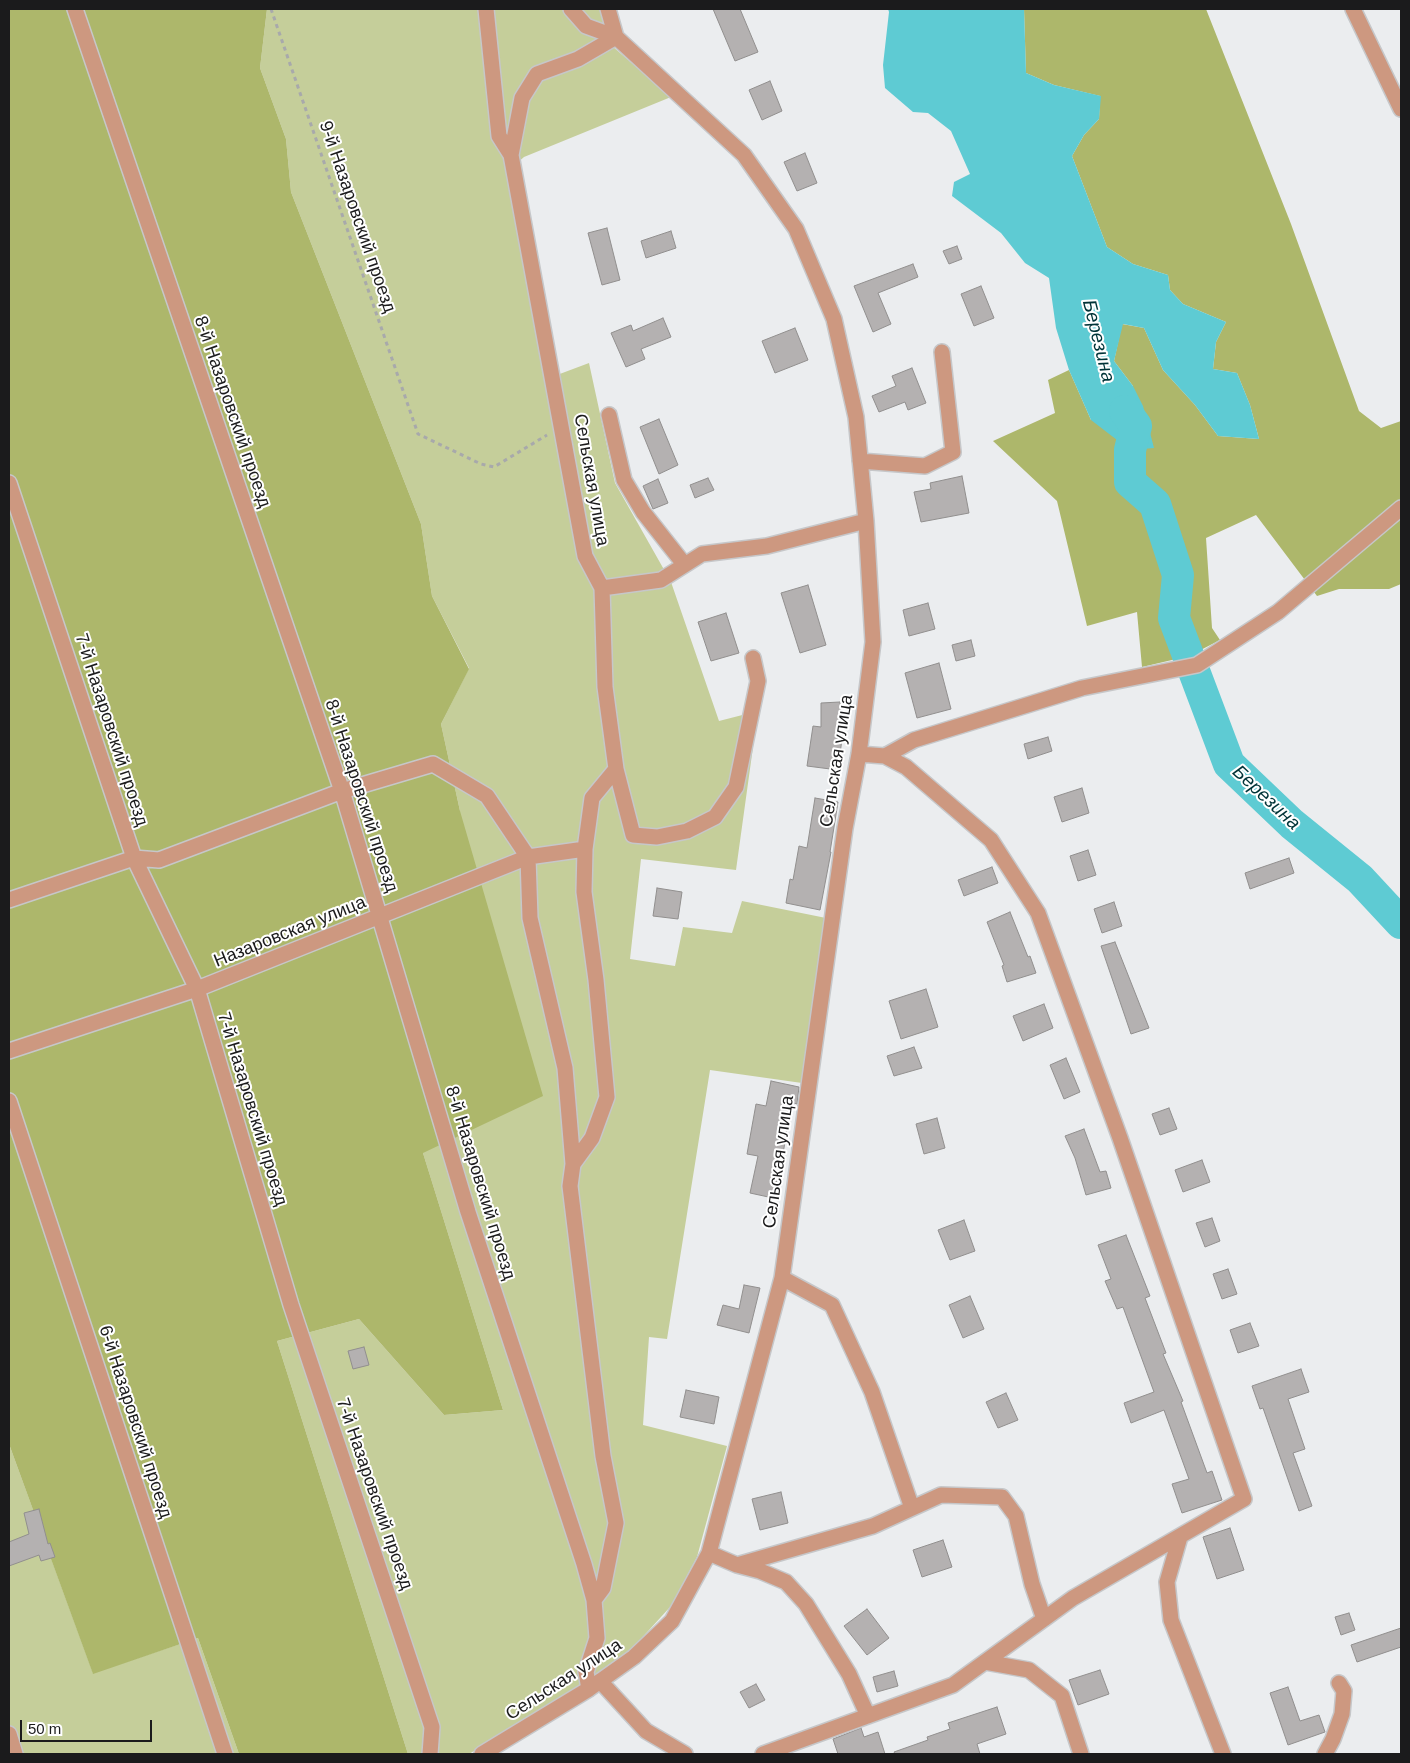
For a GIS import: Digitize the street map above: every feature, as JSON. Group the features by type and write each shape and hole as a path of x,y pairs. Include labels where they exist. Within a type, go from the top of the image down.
{"street":[{"name":"8-й Назаровский проезд","path":"75,9 342,791 468,1212 581,1555 594,1600 597,1638 586,1672 594,1685"},
{"name":"Сельская улица","path":"486,9 500,136 511,155 585,556 602,588"},
{"path":"571,9 586,26 616,37"},
{"path":"608,9 616,37"},
{"path":"1353,9 1401,110"},
{"path":"511,155 522,98 537,74 578,59 616,37"},
{"name":"Сельская улица","path":"482,1754 634,1658 672,1621 709,1552 782,1278 846,828 859,754 873,642 866,521 856,416 834,319 796,229 744,155 616,37"},
{"path":"860,461 926,466 953,452 942,352"},
{"path":"609,415 624,480 643,512 684,564"},
{"name":"7-й Назаровский проезд","path":"9,483 134,858 197,989 291,1305 432,1727 430,1754"},
{"path":"885,756 914,740 1082,688 1197,665 1278,612 1401,508"},
{"path":"754,658 758,681 736,787 715,817 687,831 658,837 633,835 616,769 605,687 602,588 661,580 702,554 767,546 866,521"},
{"path":"763,1754 953,1685 1074,1598 1244,1499 1120,1138 1038,913 991,840 906,767 885,756 859,754"},
{"path":"9,900 134,858 159,860 342,791 433,764 487,796 528,857 530,918 565,1068 572,1164 571,1195 603,1456 616,1523 603,1588 594,1600"},
{"path":"572,1164 592,1138 607,1097 596,980 584,892 585,849 592,798 616,769"},
{"name":"Назаровская улица","path":"9,1051 197,989 528,857 585,849"},
{"name":"6-й Назаровский проезд","path":"9,1101 225,1754"},
{"path":"782,1278 832,1305 872,1392 912,1508"},
{"path":"737,1565 873,1526 941,1495 1002,1497 1016,1516 1032,1584 1044,1619"},
{"path":"1180,1537 1167,1582 1171,1620 1223,1754"},
{"path":"709,1552 737,1565 786,1582 806,1604 849,1674 868,1716"},
{"path":"985,1662 1029,1670 1062,1696 1081,1754"},
{"path":"1325,1754 1333,1740 1342,1714 1344,1691 1339,1683"},
{"path":"594,1685 646,1731 685,1754"},
{"path":"9,1734 15,1754"}],"path":[{"name":"9-й Назаровский проезд","path":"271,9 418,434 481,464 494,467 562,425"}],"green space":[{"path":"9,9 267,9 260,68 286,139 291,192 421,524 432,596 469,669 441,724 460,811 543,1096 423,1153 503,1410 444,1415 359,1319 277,1341 408,1754 239,1754 198,1638 93,1674 9,1444"},
{"path":"267,9 600,9 612,46 671,97 524,157 507,172 549,378 589,363 615,483 671,582 719,721 758,711 736,870 641,859 630,959 675,966 683,927 732,933 742,901 826,918 802,1083 710,1070 667,1339 649,1337 643,1425 727,1446 697,1557 671,1606 629,1652 599,1673 469,1754 408,1754 277,1341 359,1319 444,1415 503,1410 423,1153 460,811 441,724 469,668 432,596 421,524 291,192 286,139 260,68"},
{"path":"1024,9 1206,9 1291,224 1359,411 1381,428 1401,421 1401,584 1389,589 1339,589 1317,596 1256,515 1206,538 1212,628 1220,640 1189,656 1142,667 1137,612 1087,626 1057,501 993,441 1055,413 1048,380 1069,370 1091,420 1133,386 1114,361 1122,324 1144,328 1163,370 1195,405 1218,436 1259,439 1250,405 1237,373 1213,369 1216,342 1226,322 1183,304 1170,290 1168,275 1133,264 1107,247 1072,156 1084,135 1099,119 1100,96 1054,85 1026,73"},
{"path":"9,1444 93,1673 198,1638 239,1754 9,1754"}],"water":[{"path":"888,9 1024,9 1026,73 1054,85 1101,96 1099,119 1084,135 1072,156 1107,247 1133,264 1168,275 1170,290 1183,304 1226,322 1216,342 1213,369 1237,373 1250,405 1259,439 1218,436 1195,405 1163,370 1144,328 1123,324 1114,361 1133,386 1143,406 1154,448 1130,450 1091,420 1069,370 1056,328 1049,278 1025,263 1001,233 952,196 954,182 970,174 951,131 928,113 913,112 885,88 883,65"}],"building":[{"path":"713,9 740,9 758,52 735,61"},
{"path":"770,81 782,111 762,120 749,90"},
{"path":"805,153 817,183 797,191 784,162"},
{"path":"607,228 620,280 602,285 588,233"},
{"path":"671,231 676,248 646,258 641,241"},
{"path":"957,246 962,259 949,264 943,251"},
{"path":"913,264 918,277 878,293 891,324 873,332 854,286"},
{"path":"981,286 994,318 974,326 961,294"},
{"path":"663,318 671,337 641,349 645,359 626,367 611,333 631,325 633,331"},
{"path":"795,328 808,360 775,373 762,341"},
{"path":"912,368 926,403 908,410 905,402 879,412 872,396 896,386 892,376"},
{"path":"659,419 678,465 659,474 640,427"},
{"path":"962,476 969,513 921,522 914,492 931,489 930,483"},
{"path":"708,478 714,490 695,498 690,485"},
{"path":"658,479 668,503 653,509 643,486"},
{"path":"808,585 826,645 800,653 781,593"},
{"path":"928,603 935,629 909,636 903,610"},
{"path":"726,613 739,653 711,661 698,622"},
{"path":"971,640 975,656 956,661 952,645"},
{"path":"939,663 951,709 917,718 905,673"},
{"path":"840,702 841,730 843,731 838,770 807,766 813,726 821,727 821,703"},
{"path":"1048,737 1052,751 1028,759 1024,744"},
{"path":"1082,788 1089,813 1062,822 1054,797"},
{"path":"815,798 838,802 820,910 786,903 790,879 793,880 799,846 807,848"},
{"path":"1088,850 1096,875 1078,881 1070,856"},
{"path":"1289,858 1294,873 1250,889 1245,873"},
{"path":"992,867 998,883 964,896 958,880"},
{"path":"657,888 682,892 678,919 653,916"},
{"path":"1114,902 1122,926 1102,933 1094,909"},
{"path":"1010,912 1036,973 1007,982 1002,966 1004,965 987,922"},
{"path":"1115,942 1149,1028 1131,1034 1101,946"},
{"path":"926,989 938,1027 901,1039 889,1001"},
{"path":"1044,1004 1053,1028 1023,1041 1013,1016"},
{"path":"914,1047 922,1068 894,1076 887,1056"},
{"path":"1066,1058 1080,1092 1064,1099 1050,1065"},
{"path":"771,1081 799,1087 797,1104 791,1102 784,1148 773,1198 750,1193 758,1156 747,1154 756,1104 766,1106"},
{"path":"1169,1108 1177,1129 1160,1135 1152,1114"},
{"path":"937,1118 945,1148 924,1154 916,1124"},
{"path":"1084,1129 1100,1172 1106,1171 1111,1188 1086,1195 1075,1158 1065,1136"},
{"path":"1202,1160 1210,1182 1183,1192 1175,1170"},
{"path":"1212,1218 1220,1241 1205,1247 1196,1223"},
{"path":"964,1220 975,1251 950,1260 938,1230"},
{"path":"1126,1235 1150,1296 1145,1298 1166,1353 1163,1354 1183,1401 1181,1402 1207,1473 1212,1471 1222,1500 1182,1513 1172,1484 1189,1479 1164,1410 1131,1423 1124,1403 1154,1392 1123,1307 1117,1309 1105,1281 1111,1279 1098,1245"},
{"path":"1228,1269 1237,1294 1222,1299 1213,1274"},
{"path":"744,1285 760,1288 749,1333 717,1325 723,1305 739,1309"},
{"path":"970,1296 984,1329 963,1338 949,1305"},
{"path":"1250,1323 1259,1346 1238,1353 1230,1330"},
{"path":"364,1347 369,1365 353,1369 348,1351"},
{"path":"1301,1369 1309,1392 1288,1399 1305,1449 1293,1453 1312,1506 1299,1511 1263,1408 1260,1409 1252,1386"},
{"path":"686,1390 719,1397 714,1424 680,1417"},
{"path":"1006,1393 1018,1420 998,1428 986,1402"},
{"path":"781,1492 788,1523 760,1530 752,1499"},
{"path":"39,1509 48,1544 50,1543 55,1557 41,1561 39,1555 9,1566 9,1542 29,1534 24,1513"},
{"path":"1230,1528 1244,1570 1217,1579 1203,1537"},
{"path":"943,1540 952,1567 922,1577 913,1550"},
{"path":"867,1609 889,1638 867,1655 844,1626"},
{"path":"1349,1613 1355,1630 1341,1635 1335,1617"},
{"path":"1401,1628 1401,1647 1357,1662 1351,1645"},
{"path":"1100,1670 1109,1694 1078,1705 1069,1680"},
{"path":"894,1671 898,1686 877,1692 873,1677"},
{"path":"756,1684 765,1700 749,1708 740,1692"},
{"path":"1288,1687 1300,1721 1319,1715 1325,1732 1288,1745 1270,1693"},
{"path":"997,1707 1006,1734 977,1744 980,1754 895,1754 894,1752 928,1740 927,1737 950,1729 948,1723"},
{"path":"861,1728 864,1737 878,1732 885,1754 838,1754 833,1739"}],"waterway":[{"name":"Березина","path":"1125,411 1136,426 1130,450 1130,482 1155,504 1178,575 1174,618 1229,764 1292,824 1360,879 1401,923"}]}
